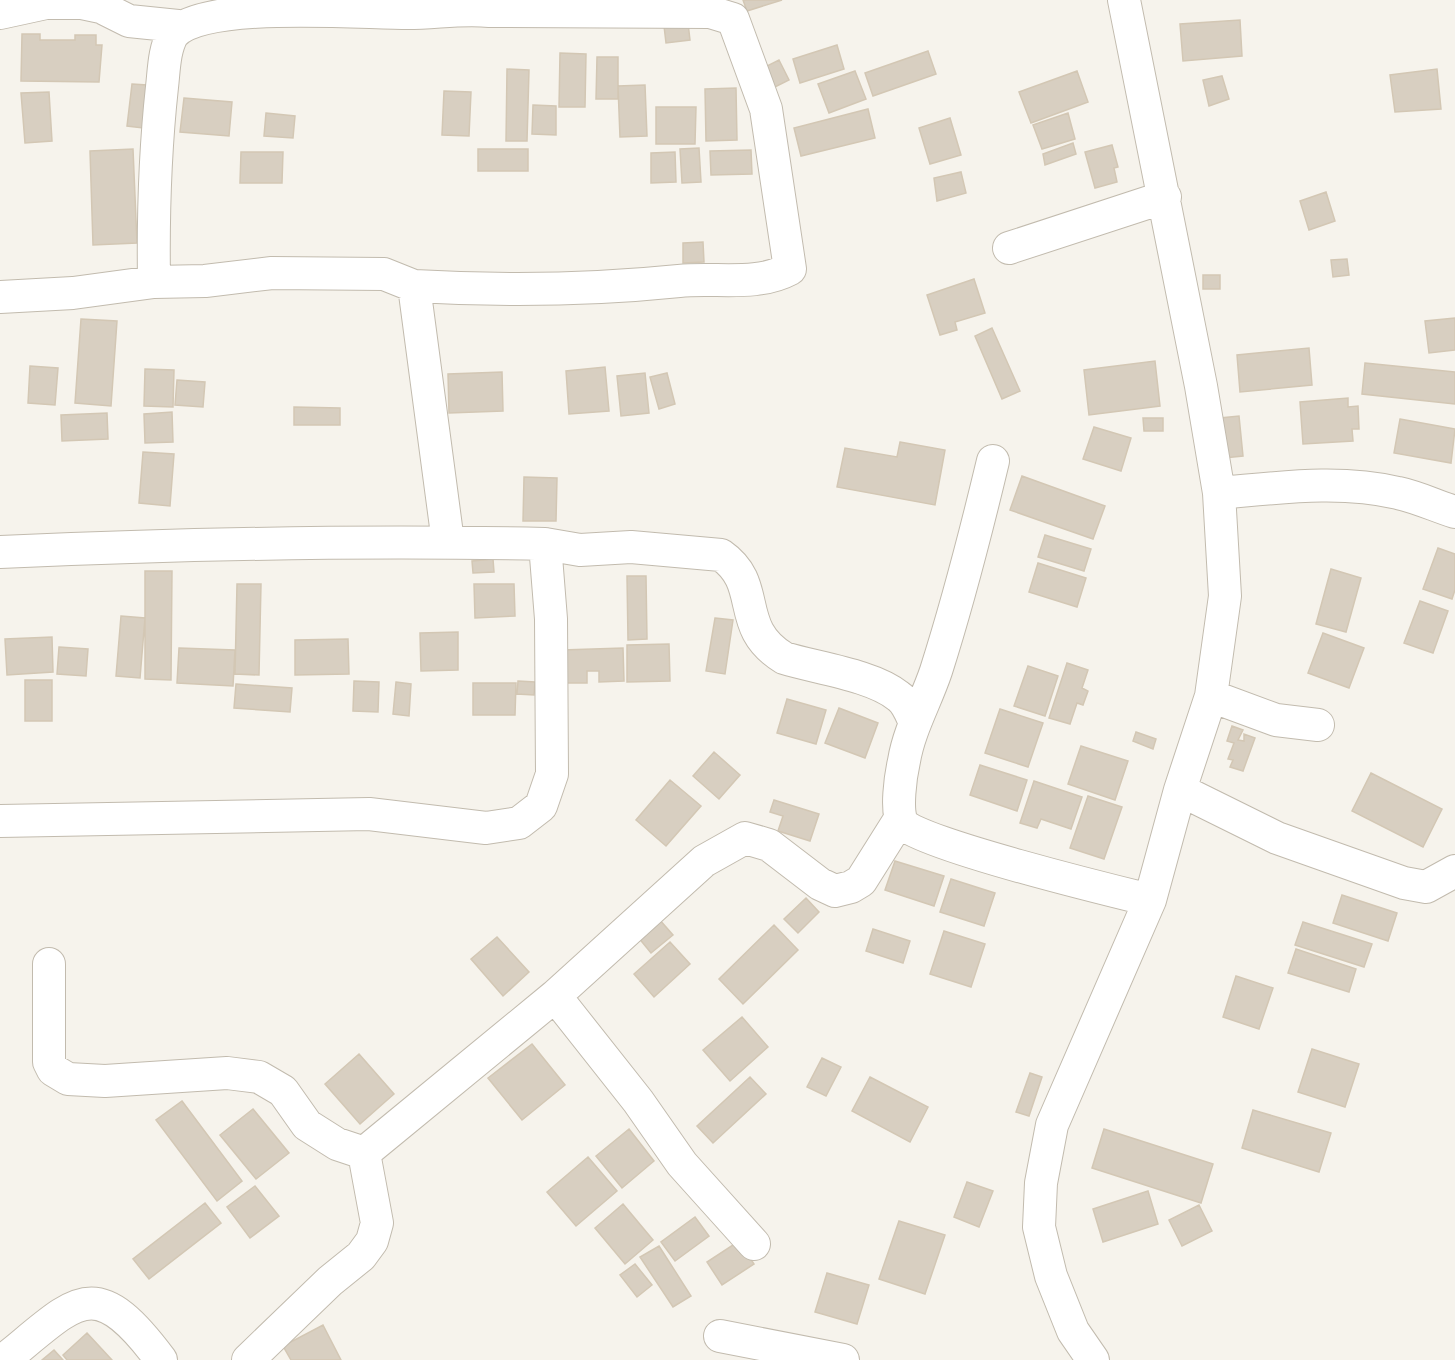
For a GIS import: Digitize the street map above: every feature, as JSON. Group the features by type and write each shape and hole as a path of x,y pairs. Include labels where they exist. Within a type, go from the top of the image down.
{"street":[{"path":"1093,1360 1073,1331 1051,1276 1039,1227 1041,1183 1052,1125 1150,900 1180,790 1211,696 1224,596 1219,493 1165,197 1126,21 1124,0"},
{"path":"0,13 46,3 82,3 101,7 129,21 178,26"},
{"path":"0,297 73,293 154,282 205,281 272,273 327,272 384,274 414,286 534,290 653,286 680,281 774,278 790,268 790,252 766,109 733,19 710,12 490,11 466,4 408,13 280,3 198,11 178,26 171,36 165,56 158,118 154,282"},
{"path":"1009,248 1165,197"},
{"path":"414,286 448,542"},
{"path":"993,461 961,590 935,675 915,723 904,760 899,801 900,819 904,826 968,851 1150,900"},
{"path":"1219,493 1314,485 1350,486 1398,493 1455,512"},
{"path":"0,552 165,545 448,542 544,544 580,550 631,547 721,555 732,562 741,574 758,636 772,651 784,658 867,681 891,691 903,700 915,723"},
{"path":"0,821 369,814 486,828 519,823 541,806 552,774 551,619 544,544"},
{"path":"1211,696 1276,720 1318,725"},
{"path":"1180,790 1277,838 1404,882 1426,887 1455,871"},
{"path":"364,1153 555,996 704,861 731,844 745,838 769,845 834,891 851,887 861,881 900,819"},
{"path":"49,964 49,1062 53,1070 68,1079 105,1081 227,1073 259,1077 283,1091 307,1125 337,1144 364,1153"},
{"path":"555,996 638,1101 682,1164 754,1244"},
{"path":"248,1360 330,1281 361,1256 372,1241 377,1223 364,1153"},
{"path":"4,1360 58,1317 77,1305 93,1302 125,1317 161,1360"},
{"path":"720,1336 843,1360"}],"building":[{"path":"743,0 782,0 747,11"},
{"path":"1240,20 1242,56 1183,61 1180,24"},
{"path":"688,23 690,40 666,43 664,26"},
{"path":"22,34 40,34 40,40 75,40 75,35 96,35 96,45 102,45 99,82 21,81"},
{"path":"837,45 844,69 800,83 793,59"},
{"path":"928,51 936,74 873,96 865,73"},
{"path":"560,53 586,54 585,107 559,107"},
{"path":"597,57 618,57 618,99 596,99"},
{"path":"779,60 789,80 769,90 759,70"},
{"path":"507,69 529,70 527,141 506,141"},
{"path":"1437,69 1441,109 1395,112 1390,75"},
{"path":"855,71 866,99 829,113 818,84"},
{"path":"1077,71 1088,102 1031,123 1019,92"},
{"path":"1222,76 1229,99 1209,106 1203,80"},
{"path":"132,84 147,85 143,128 127,126"},
{"path":"645,85 647,136 620,137 618,86"},
{"path":"736,88 737,140 706,141 705,89"},
{"path":"444,91 471,92 469,136 442,135"},
{"path":"49,92 52,141 25,143 21,93"},
{"path":"184,98 232,102 229,136 180,132"},
{"path":"533,105 556,106 556,135 532,134"},
{"path":"656,107 696,107 695,144 656,144"},
{"path":"868,109 875,138 801,156 794,128"},
{"path":"266,113 295,116 293,138 264,136"},
{"path":"1068,113 1075,139 1042,149 1033,125"},
{"path":"950,118 961,155 930,164 919,128"},
{"path":"1073,143 1076,154 1045,165 1043,154"},
{"path":"1112,145 1118,167 1114,168 1117,182 1095,188 1085,152"},
{"path":"699,148 701,182 682,183 680,149"},
{"path":"133,149 137,243 93,245 90,151"},
{"path":"478,149 528,149 528,171 478,171"},
{"path":"751,150 752,174 711,175 710,151"},
{"path":"241,152 283,152 282,183 240,183"},
{"path":"675,152 676,182 651,183 651,153"},
{"path":"961,172 966,193 937,201 934,178"},
{"path":"1326,192 1335,221 1309,230 1300,201"},
{"path":"703,242 704,262 683,263 683,243"},
{"path":"1347,259 1349,275 1333,277 1331,260"},
{"path":"1203,275 1220,275 1220,289 1203,289"},
{"path":"974,279 985,313 955,322 957,330 940,335 927,295"},
{"path":"1455,318 1455,350 1429,353 1425,321"},
{"path":"81,319 117,321 111,406 75,403"},
{"path":"992,328 1020,391 1002,399 975,336"},
{"path":"1309,348 1312,385 1240,392 1237,355"},
{"path":"1155,361 1160,406 1089,415 1084,370"},
{"path":"1365,363 1455,372 1455,404 1362,394"},
{"path":"30,366 58,368 55,405 28,403"},
{"path":"605,367 609,411 569,414 566,371"},
{"path":"145,369 174,370 173,407 144,406"},
{"path":"502,372 503,411 449,413 448,374"},
{"path":"645,373 649,413 621,416 617,376"},
{"path":"667,373 675,404 659,409 650,377"},
{"path":"177,380 205,382 203,407 175,405"},
{"path":"1348,398 1348,407 1358,406 1359,429 1352,429 1353,441 1303,444 1300,402"},
{"path":"294,407 340,408 340,425 294,425"},
{"path":"172,412 173,442 145,443 144,414"},
{"path":"107,413 108,439 62,441 61,415"},
{"path":"1239,416 1243,456 1224,458 1220,418"},
{"path":"1143,418 1163,418 1163,431 1144,431"},
{"path":"1400,419 1455,429 1451,463 1394,453"},
{"path":"1094,427 1131,438 1121,471 1083,459"},
{"path":"900,442 945,450 935,505 837,487 845,448 897,457"},
{"path":"143,452 174,454 170,506 139,503"},
{"path":"1022,476 1105,506 1093,539 1010,510"},
{"path":"524,477 557,478 556,521 523,521"},
{"path":"1045,535 1091,549 1084,571 1038,557"},
{"path":"1438,548 1455,554 1455,590 1452,599 1423,589"},
{"path":"493,559 494,572 473,573 472,561"},
{"path":"1038,563 1086,578 1077,607 1029,592"},
{"path":"1331,569 1361,578 1346,632 1316,624"},
{"path":"145,571 172,571 171,680 145,679"},
{"path":"627,576 646,576 647,639 628,640"},
{"path":"237,584 261,584 259,675 235,674"},
{"path":"474,584 514,584 515,616 475,618"},
{"path":"1420,601 1448,611 1433,653 1404,643"},
{"path":"121,616 145,618 140,678 116,676"},
{"path":"715,618 733,620 725,674 706,671"},
{"path":"458,632 458,670 421,671 420,633"},
{"path":"1323,633 1364,648 1349,688 1308,673"},
{"path":"52,637 53,672 7,675 5,639"},
{"path":"348,639 349,674 295,675 295,640"},
{"path":"669,644 670,681 627,682 627,645"},
{"path":"59,647 88,649 86,676 57,674"},
{"path":"179,648 235,650 233,686 177,683"},
{"path":"623,648 624,681 599,682 599,671 587,671 587,683 562,683 562,650"},
{"path":"1067,663 1088,670 1082,688 1088,691 1083,705 1077,703 1070,724 1049,718"},
{"path":"1028,666 1058,676 1045,716 1014,706"},
{"path":"25,680 52,680 52,721 25,721"},
{"path":"354,681 379,682 378,712 353,711"},
{"path":"518,681 535,682 534,695 517,694"},
{"path":"396,682 411,684 409,716 393,714"},
{"path":"473,683 516,683 515,715 473,715"},
{"path":"236,684 292,688 290,712 234,708"},
{"path":"787,699 826,710 816,744 777,733"},
{"path":"839,708 878,723 865,758 825,743"},
{"path":"1000,709 1043,723 1028,767 985,753"},
{"path":"1232,726 1243,730 1238,740 1244,741 1244,734 1255,738 1243,771 1230,767 1233,760 1228,759 1234,743 1227,741"},
{"path":"1136,732 1156,739 1153,749 1133,741"},
{"path":"1081,746 1128,761 1115,800 1068,784"},
{"path":"714,752 740,775 719,799 693,776"},
{"path":"980,765 1027,780 1017,811 970,795"},
{"path":"1371,773 1442,809 1423,847 1352,811"},
{"path":"670,780 701,806 666,846 636,820"},
{"path":"1034,781 1082,797 1071,829 1041,819 1037,828 1020,823"},
{"path":"1088,796 1122,807 1104,859 1070,848"},
{"path":"774,800 819,814 810,841 778,831 783,816 770,812"},
{"path":"895,861 944,876 934,906 885,890"},
{"path":"951,879 995,893 984,926 940,912"},
{"path":"1342,895 1397,913 1388,941 1333,923"},
{"path":"806,898 819,912 798,933 784,919"},
{"path":"659,919 673,935 651,953 638,937"},
{"path":"1303,922 1372,944 1364,967 1295,945"},
{"path":"774,925 798,950 743,1004 719,979"},
{"path":"873,929 910,941 903,963 866,951"},
{"path":"944,931 985,944 971,987 930,974"},
{"path":"497,937 529,972 503,996 471,959"},
{"path":"670,942 690,964 654,997 634,974"},
{"path":"1296,949 1356,969 1349,992 1288,973"},
{"path":"1236,976 1273,988 1259,1029 1223,1017"},
{"path":"742,1017 768,1047 730,1081 703,1050"},
{"path":"532,1044 565,1085 522,1120 488,1078"},
{"path":"1312,1049 1359,1064 1345,1107 1298,1092"},
{"path":"359,1054 394,1094 360,1124 325,1084"},
{"path":"822,1058 841,1067 826,1096 807,1087"},
{"path":"1030,1073 1042,1077 1029,1116 1016,1112"},
{"path":"750,1077 766,1094 713,1143 697,1126"},
{"path":"870,1077 928,1107 910,1142 852,1111"},
{"path":"182,1101 242,1181 217,1201 156,1120"},
{"path":"253,1109 289,1153 256,1179 220,1135"},
{"path":"1253,1110 1331,1133 1319,1172 1242,1148"},
{"path":"629,1129 654,1161 622,1188 596,1156"},
{"path":"1104,1129 1213,1164 1201,1203 1092,1168"},
{"path":"588,1157 617,1191 576,1226 547,1192"},
{"path":"967,1182 993,1191 979,1227 954,1217"},
{"path":"255,1186 279,1216 250,1238 227,1207"},
{"path":"1148,1191 1158,1224 1103,1242 1093,1209"},
{"path":"205,1203 221,1223 149,1279 133,1259"},
{"path":"623,1204 653,1240 625,1264 595,1228"},
{"path":"1199,1205 1212,1231 1182,1246 1169,1220"},
{"path":"695,1217 709,1236 675,1261 661,1242"},
{"path":"899,1221 945,1235 925,1294 879,1279"},
{"path":"739,1241 754,1264 722,1285 707,1262"},
{"path":"659,1246 691,1296 673,1307 640,1257"},
{"path":"635,1264 652,1285 637,1297 620,1275"},
{"path":"827,1273 869,1285 857,1324 815,1312"},
{"path":"323,1325 341,1360 291,1360 283,1346"},
{"path":"87,1333 112,1360 67,1360 63,1355"},
{"path":"54,1350 63,1360 42,1360"}]}
